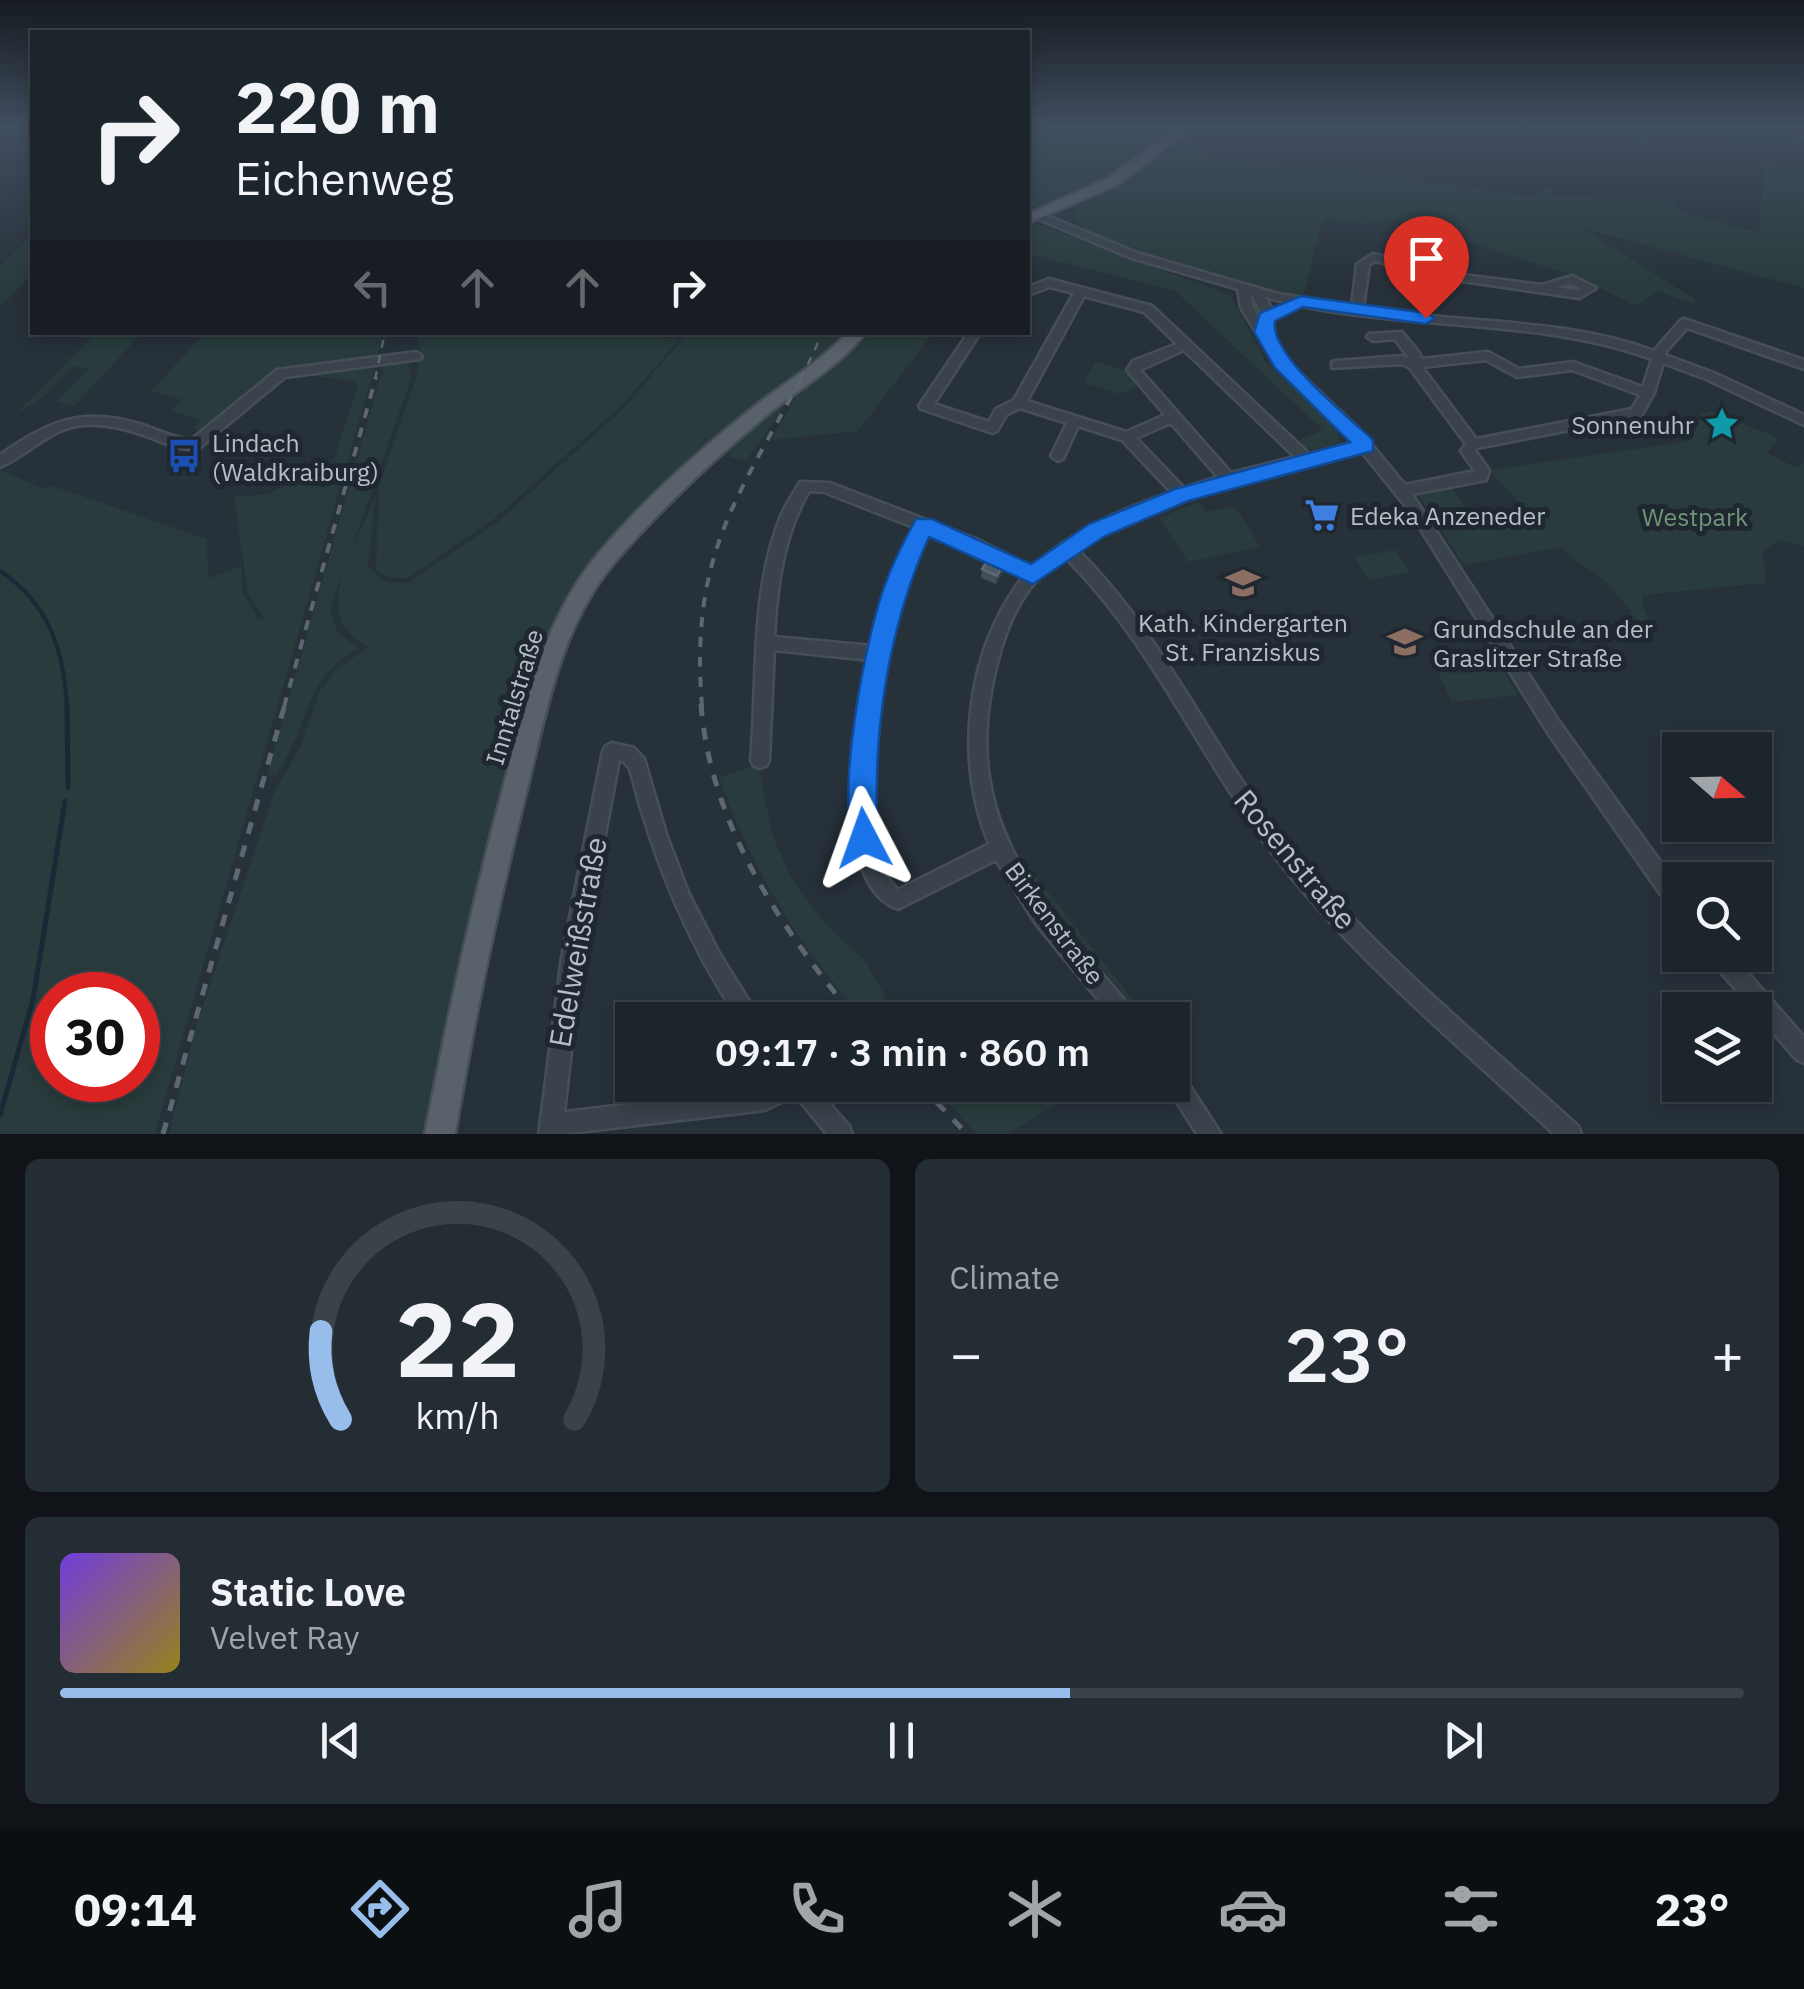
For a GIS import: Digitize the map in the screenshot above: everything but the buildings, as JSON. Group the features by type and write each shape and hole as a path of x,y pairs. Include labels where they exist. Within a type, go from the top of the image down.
{"main road":[{"path":"1053,216 1115,180"},
{"name":"Inntalstraße","path":"440,1134 505,829 546,674 570,611 602,564 661,503 760,412 836,355 855,335"}],"street":[{"path":"1053,216 1133,254 1301,302 1357,312 1535,328 1660,357 1804,420"},
{"path":"1357,312 1363,264 1373,257 1455,278 1547,286"},
{"path":"1030,290 1045,283 1148,309 1307,460"},
{"path":"1250,290 1247,308 1265,324 1282,363 1365,446 1403,491 1554,728 1662,879"},
{"path":"973,335 926,406 992,428 1001,412 1019,402 1080,292"},
{"path":"1265,324 1301,302"},
{"path":"1403,491 1480,476 1482,470 1468,451 1474,444 1640,410 1661,350 1686,323 1804,366"},
{"path":"1373,337 1398,334 1416,356 1413,364"},
{"path":"1186,345 1134,368 1228,479"},
{"path":"0,462 46,431 84,418 112,420 194,445 282,374 416,356"},
{"path":"1336,365 1402,360 1413,364 1488,356 1517,373 1578,366 1648,393"},
{"path":"1413,364 1474,444"},
{"path":"1019,402 1127,437 1182,495"},
{"path":"1127,437 1174,416"},
{"path":"1058,456 1074,421"},
{"name":"Birkenstraße","path":"1114,1002 1033,900 1000,848 979,774 978,720 1002,627 1033,575 1066,548 1182,495 1228,479 1365,446"},
{"path":"760,760 777,558 805,486 819,484 924,525 1033,575"},
{"path":"924,525 896,584 880,654 861,772 866,849 884,890 898,900 1000,848"},
{"name":"Rosenstraße","path":"1066,548 1132,619 1214,755 1289,859 1394,969 1570,1134"},
{"path":"769,643 880,654"},
{"name":"Edelweißstraße","path":"550,1129 572,957 612,751 628,754 638,765 662,853 686,917 739,1002"},
{"path":"1734,972 1804,1053"},
{"path":"550,1129 750,1102"},
{"path":"812,1102 842,1134"},
{"path":"1189,1102 1210,1134"}],"green space":[{"path":"1030,180 1104,180 1030,214"},
{"path":"1128,180 1427,180 1519,195 1540,196 1545,189 1555,189 1548,196 1670,200 1682,213 1764,234 1759,231 1763,180 1804,180 1804,288 1582,228 1696,300 1693,304 1658,291 1640,304 1631,304 1579,277 1398,220 1362,224 1323,219 1303,297 1145,255 1089,231 1073,217 1075,209"},
{"path":"1030,221 1230,295 1266,362 1335,426 1340,441 1331,447 1304,450 1296,442 1323,430 1175,291 1035,255 1030,258"},
{"path":"30,236 30,276 0,307 0,267"},
{"path":"94,335 140,335 74,406 56,402 89,368 72,367 42,398 15,415"},
{"path":"203,335 382,335 377,358 292,368 208,434 192,428 200,420 172,411 182,400 151,391"},
{"path":"418,335 647,335 679,340 622,405 495,518 408,578 389,578 376,570 379,485 416,378"},
{"path":"685,335 851,335 773,395 565,611 432,1134 169,1134 196,1027 274,793 300,747 319,693 335,670 369,647 350,634 340,617 338,598 349,555 376,494 368,565 382,581 408,583 500,520 627,405"},
{"path":"861,335 931,335 858,431 771,440 804,383"},
{"path":"385,361 408,361 411,379 330,609 337,631 359,649 327,673 276,775 267,775"},
{"path":"1095,361 1124,370 1142,385 1120,394 1084,383"},
{"path":"376,362 155,1134 0,1134 0,470 44,489 53,486 206,539 209,578 241,566 242,592 258,619 266,621 248,594 234,497 268,494 304,476 324,490 358,386 353,381 297,374"},
{"path":"774,405 785,406 748,458 742,461 728,456 732,450 722,451"},
{"name":"Westpark","path":"1714,412 1778,438 1767,453 1797,468 1804,460 1804,546 1779,540 1763,552 1766,583 1643,595 1643,607 1654,629 1643,628 1605,582 1563,547 1464,565 1417,494 1451,487 1477,521 1528,511 1489,470 1691,441 1701,414"},
{"path":"1199,502 1206,512 1235,506 1260,547 1188,562 1159,518"},
{"path":"1395,550 1410,572 1369,580 1354,557"},
{"path":"1444,661 1451,674 1490,671 1486,663 1498,662 1518,695 1452,702 1434,664"},
{"path":"759,765 771,831 791,878 823,921 865,961 889,1002 850,1002 819,965 762,876 719,777"},
{"path":"1027,865 1135,1002 1129,1002 1023,867"},
{"path":"947,1102 1061,1102 1007,1134 977,1134"}],"waterway":[{"path":"0,571 30,597 50,629 62,666 67,707"},
{"path":"67,704 68,788"},
{"path":"0,1115 33,1000 65,801"}],"railway":[{"path":"375,379 384,335"},
{"path":"802,378 822,335"},
{"path":"284,707 376,377"},
{"path":"702,707 703,609 722,532 802,378"},
{"path":"163,1134 285,704"},
{"path":"701,704 707,749 719,792 754,874 802,950 842,1002"},
{"path":"936,1102 967,1134"}],"place":[{"name":"Sonnenuhr","path":"1722,424"},
{"name":"Lindach (Waldkraiburg)","path":"184,456"},
{"name":"Edeka Anzeneder","path":"1322,515"},
{"name":"Kath. Kindergarten St. Franziskus","path":"1243,583"},
{"name":"Grundschule an der Graslitzer Straße","path":"1405,642"}],"route":[{"path":"864,838 861,767 880,654 896,584 924,525 971,543 1033,575 1080,539 1182,495 1228,479 1365,446 1282,363 1264,332 1266,318 1301,302 1426,318"}]}
